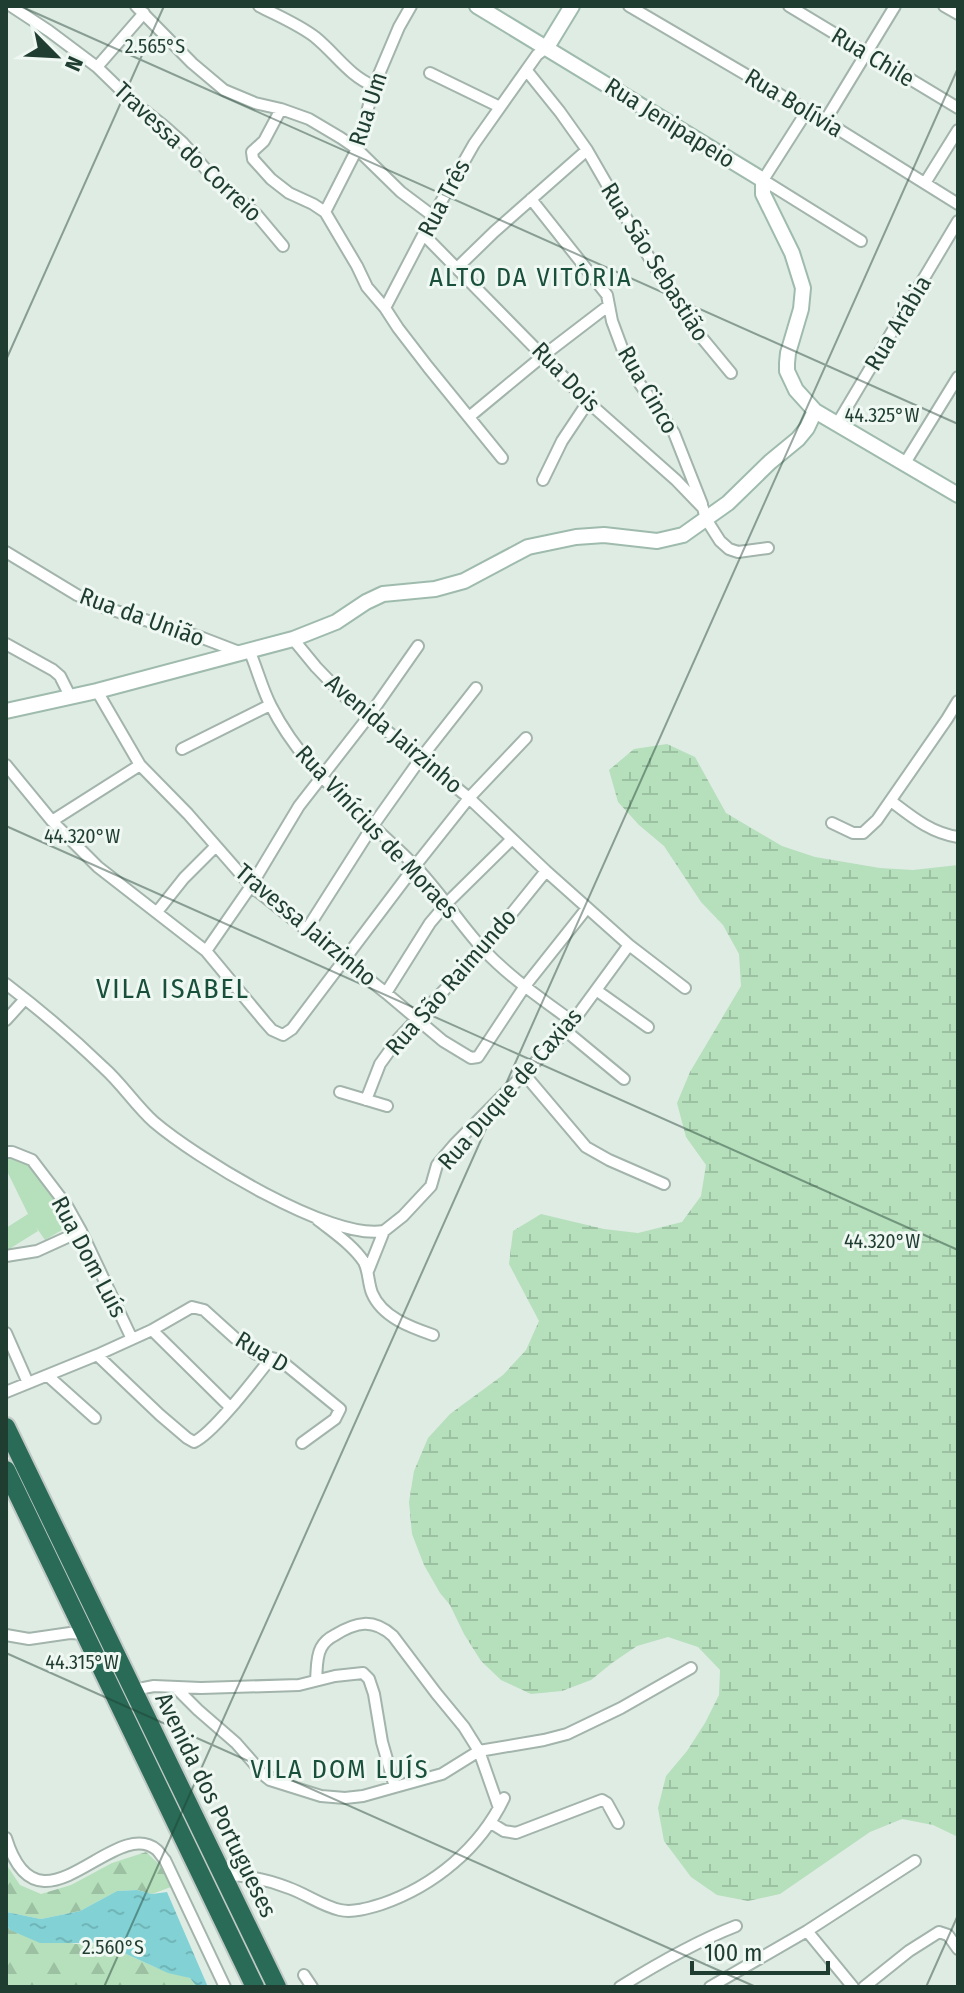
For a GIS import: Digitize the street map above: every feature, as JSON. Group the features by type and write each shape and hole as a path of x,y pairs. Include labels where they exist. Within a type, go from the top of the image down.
{"highway":[{"name":"Avenida dos Portugueses","path":"6,1427 277,1987"},
{"name":"Avenida dos Portugueses","path":"6,1470 68,1617 87,1638 255,1987"},
{"path":"87,1638 99,1652 118,1688 124,1692 133,1690"}],"street":[{"name":"Travessa do Correio","path":"11,6 97,67 183,143 210,174 257,215 283,246"},
{"path":"259,6 309,33 355,77 374,86"},
{"name":"Rua Um","path":"325,212 357,149 374,86 411,6"},
{"name":"Rua Jenipapeio","path":"477,6 541,48 861,241"},
{"path":"541,48 561,6"},
{"path":"541,48 572,6"},
{"name":"Rua Bolívia","path":"629,6 825,121 958,204"},
{"name":"Rua Chile","path":"789,6 958,108"},
{"path":"825,121 895,6"},
{"path":"944,6 958,14"},
{"path":"97,67 140,10 214,83 235,96 309,119 357,149 401,192 433,216"},
{"name":"Rua Três","path":"385,308 474,144 541,48"},
{"name":"Rua São Sebastião","path":"527,71 587,150 693,327 731,373"},
{"path":"430,73 500,107"},
{"path":"281,109 264,141 251,155 271,179 289,193 325,212 367,287 502,458"},
{"path":"807,111 763,180 763,194 792,253 803,288 801,309 788,353 787,371 796,390 815,411 958,495"},
{"path":"925,183 958,130"},
{"path":"458,267 587,150"},
{"name":"Rua Cinco","path":"531,199 607,295 608,306 630,365 674,433 704,514"},
{"name":"Rua Arábia","path":"837,424 958,221"},
{"name":"Rua Dois","path":"424,235 588,402 667,472 704,514"},
{"path":"469,417 608,306"},
{"path":"905,463 958,377"},
{"path":"543,480 562,441 588,402"},
{"path":"6,711 174,672 293,639 336,622 383,594 435,589 464,581 528,547 576,537 604,535 657,541 683,535 704,514 728,503 798,439 815,411"},
{"path":"704,514 720,541 729,549 738,552 768,548"},
{"name":"Rua da União","path":"6,552 103,607 244,651"},
{"name":"Avenida Jairzinho","path":"293,639 343,695 469,798 629,945 685,988"},
{"path":"6,644 53,670 60,676 70,696"},
{"path":"206,951 251,886 299,806 369,716 418,646"},
{"name":"Rua Vinícius de Moraes","path":"244,651 270,705 320,777 415,866 483,949 573,1022"},
{"path":"307,929 372,827 476,688"},
{"name":"Travessa Jairzinho","path":"97,691 140,765 251,886 464,1056 478,1057 525,986"},
{"path":"832,823 853,833 863,833 877,820 958,701"},
{"path":"182,749 270,705"},
{"path":"6,765 52,821 98,867 206,951 272,1030 283,1035 292,1029 469,798 526,738"},
{"path":"52,821 140,765"},
{"path":"891,801 931,829 958,837"},
{"path":"386,993 421,935 447,903 512,839"},
{"path":"157,912 184,878 216,846"},
{"name":"Rua São Raimundo","path":"366,1100 380,1064 398,1039 483,949 546,871"},
{"path":"525,986 587,908"},
{"name":"Rua Duque de Caxias","path":"368,1271 384,1231 431,1186 437,1165 454,1145 566,1031 629,945"},
{"path":"6,984 106,1069 155,1123 220,1170 312,1216 367,1233 384,1231"},
{"path":"596,990 648,1027"},
{"path":"6,1020 25,999"},
{"path":"566,1031 624,1079"},
{"path":"525,1075 586,1147 664,1184"},
{"path":"340,1092 387,1106"},
{"name":"Rua Dom Luís","path":"6,1152 32,1160 67,1206 132,1339"},
{"path":"312,1216 353,1250 368,1271 373,1296 385,1311 411,1327 433,1335"},
{"path":"6,1256 37,1251 81,1231"},
{"name":"Rua D","path":"7,1390 97,1355 152,1330 185,1310 197,1307 253,1352 288,1365 340,1409 335,1419 302,1443"},
{"path":"152,1330 230,1407"},
{"path":"6,1333 28,1383"},
{"path":"97,1355 187,1438 196,1442 271,1358"},
{"path":"48,1376 95,1418"},
{"path":"53,1636 68,1617"},
{"path":"223,1875 244,1876 282,1885 341,1910 375,1906 401,1898 465,1854 491,1823 502,1803 479,1751 464,1727 393,1636 379,1626 353,1625 325,1642 318,1655 316,1680"},
{"path":"6,1635 29,1639 70,1633 87,1638"},
{"path":"176,1688 236,1743 270,1780 321,1796 345,1798 442,1774 479,1751 567,1734 621,1708 691,1668"},
{"path":"133,1690 154,1686 291,1685 363,1673 369,1679 374,1694 382,1742 395,1787"},
{"path":"491,1823 507,1833 516,1833 602,1800 618,1823"},
{"path":"6,1838 19,1868 27,1875 46,1881 61,1878 127,1846 143,1845 156,1849 165,1860 225,1987"},
{"path":"710,1987 807,1931 915,1861"},
{"path":"620,1987 698,1942 736,1926"},
{"path":"807,1931 853,1987"},
{"path":"864,1987 909,1951 939,1932 948,1935 958,1949"},
{"path":"304,1975 312,1987"}],"green space":[{"path":"667,744 695,757 726,813 782,846 815,857 880,868 913,870 958,865 958,1837 933,1825 902,1819 870,1832 780,1894 748,1901 717,1895 691,1877 664,1841 658,1808 666,1776 687,1751 719,1695 720,1670 698,1647 668,1637 637,1646 591,1680 562,1691 531,1694 501,1680 481,1661 424,1565 412,1534 409,1502 414,1471 428,1438 450,1414 503,1375 526,1350 539,1321 509,1264 513,1231 541,1214 604,1229 638,1233 682,1222 701,1196 706,1165 686,1137 677,1103 690,1072 741,986 739,954 723,925 701,902 664,846 618,802 609,770 634,749"},
{"path":"6,1154 26,1160 69,1220 67,1227 45,1240 36,1227 38,1231 6,1251 6,1228 28,1214 6,1169"},
{"path":"146,1852 160,1865 171,1887 152,1894 137,1890 117,1891 80,1911 41,1919 6,1912 6,1864 20,1885 41,1894 71,1885 112,1863"},
{"path":"6,1924 10,1930 76,1944 102,1943 155,1967 190,1978 197,1987 6,1987"}],"water":[{"path":"137,1890 152,1894 167,1892 208,1987 197,1987 190,1978 168,1973 102,1943 40,1943 10,1930 6,1924 6,1912 41,1919 80,1911 117,1891"}],"district":[{"name":"ALTO DA VITÓRIA","path":"531,277"},
{"name":"VILA ISABEL","path":"173,988"},
{"name":"VILA DOM LUÍS","path":"340,1769"}]}
